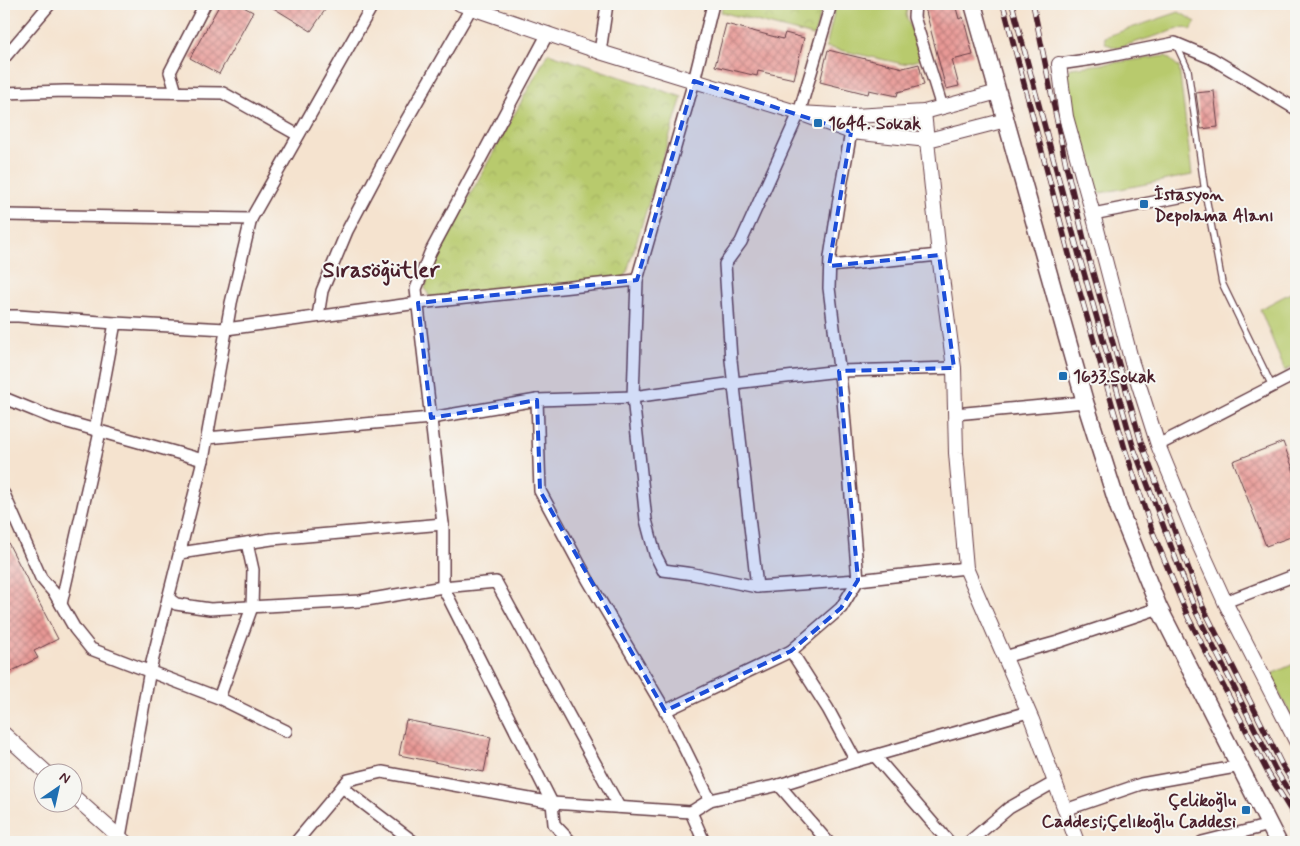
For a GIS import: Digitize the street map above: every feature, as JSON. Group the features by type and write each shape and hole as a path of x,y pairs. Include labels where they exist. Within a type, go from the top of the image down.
{"main road":[{"path":"973,4 1085,402 1119,508 1159,608 1278,842"}],"street":[{"path":"4,58 50,4"},
{"path":"176,92 170,72 205,4"},
{"path":"123,840 150,670 203,460 226,329 251,219 374,4"},
{"path":"600,52 607,4"},
{"path":"710,4 694,81 637,280 633,397 646,520 663,570 757,587 858,580 966,568"},
{"path":"757,587 734,383 725,264 741,242 799,113 831,4"},
{"path":"915,4 914,17 942,107"},
{"path":"318,316 322,291 347,231 465,6 600,52 799,113 851,132 928,140 1006,120"},
{"path":"548,33 430,253 416,289 443,524 443,587 552,803 554,824 571,842"},
{"path":"1296,109 1211,58 1175,42 1100,58 1059,64 1066,117 1132,363 1158,444 1196,538 1225,602 1296,741"},
{"path":"4,93 65,91 222,93 298,135"},
{"path":"799,113 854,116 924,112 998,92"},
{"path":"924,112 939,255 954,368 956,453 966,568 1028,712 1077,842"},
{"path":"665,711 791,651 841,608 858,580 839,372 829,288 830,266 840,192 854,116"},
{"path":"1093,214 1205,192"},
{"path":"4,215 251,219"},
{"path":"830,266 939,255"},
{"path":"4,316 226,329 418,303 637,280"},
{"path":"61,604 97,431 115,323"},
{"path":"207,438 431,418 537,400 633,397 734,383 839,372 954,368"},
{"path":"1158,444 1273,388 1296,374"},
{"path":"4,398 53,418 203,460"},
{"path":"537,400 540,491 588,580 665,711 710,800"},
{"path":"955,414 1085,402"},
{"path":"4,494 41,578 55,594 75,629 91,649 150,670 218,698 286,731"},
{"path":"180,553 248,542 443,524"},
{"path":"218,698 252,607 253,570 248,542"},
{"path":"1225,602 1296,575"},
{"path":"168,598 176,604 210,609 252,607 360,601 443,587 496,582 619,807"},
{"path":"1004,657 1058,642 1159,608"},
{"path":"791,651 828,709 856,761"},
{"path":"296,842 348,780 382,772 552,803 691,812 710,800 779,785 1028,712"},
{"path":"4,734 37,764"},
{"path":"875,756 949,842"},
{"path":"1066,810 1141,784 1241,766"},
{"path":"969,842 1009,808 1055,782"},
{"path":"779,785 828,842"},
{"path":"342,787 414,842"},
{"path":"82,804 123,840"},
{"path":"691,812 704,842"},
{"path":"1202,842 1270,825"}],"lane":[{"path":"1175,42 1188,70 1205,192 1222,284 1273,388"}],"highlighted area":[{"path":"694,81 851,132 829,266 939,255 954,368 839,371 858,580 841,608 791,651 665,711 540,491 537,400 431,418 418,303 637,280"}],"green space":[{"path":"723,4 823,4 814,36 721,12"},
{"path":"836,4 908,4 906,15 922,59 903,64 826,47"},
{"path":"1179,12 1196,22 1191,30 1185,27 1117,48 1106,44 1104,37"},
{"path":"548,53 682,97 625,278 430,298 425,288 432,264"},
{"path":"1166,56 1179,67 1192,175 1095,194 1063,77 1071,68"},
{"path":"1296,290 1296,365 1285,371 1260,309"},
{"path":"1296,663 1296,724 1269,675"}],"building":[{"path":"220,4 238,4 253,12 219,74 190,58"},
{"path":"267,4 329,4 311,31"},
{"path":"924,4 955,4 959,19 963,17 973,55 952,60 959,86 946,89"},
{"path":"726,24 783,39 785,33 804,38 794,79 758,71 757,76 715,66"},
{"path":"828,50 903,68 919,64 924,85 898,92 897,96 869,90 868,94 820,82"},
{"path":"1214,91 1218,127 1201,129 1196,93"},
{"path":"1283,442 1296,477 1296,535 1266,546 1233,461"},
{"path":"4,535 58,639 34,651 38,658 4,675"},
{"path":"406,720 491,737 484,772 399,755"}],"railway":[{"path":"1003,4 1070,258 1125,449 1152,530 1188,617 1268,773 1296,819"},
{"path":"1012,4 1079,255 1133,446 1196,612 1275,769 1296,803"},
{"path":"1033,4 1066,165 1087,252 1141,442 1203,607 1282,765 1296,787"}],"place":[{"name":"1644. Sokak","path":"818,123"},
{"name":"İstasyon Depolama Alanı","path":"1144,204"},
{"name":"1633.Sokak","path":"1063,376"},
{"name":"Çelikoğlu Caddesi;Çelıkoğlu Caddesi","path":"1246,810"}],"district":[{"name":"Sırasöğütler","path":"381,269"}]}
